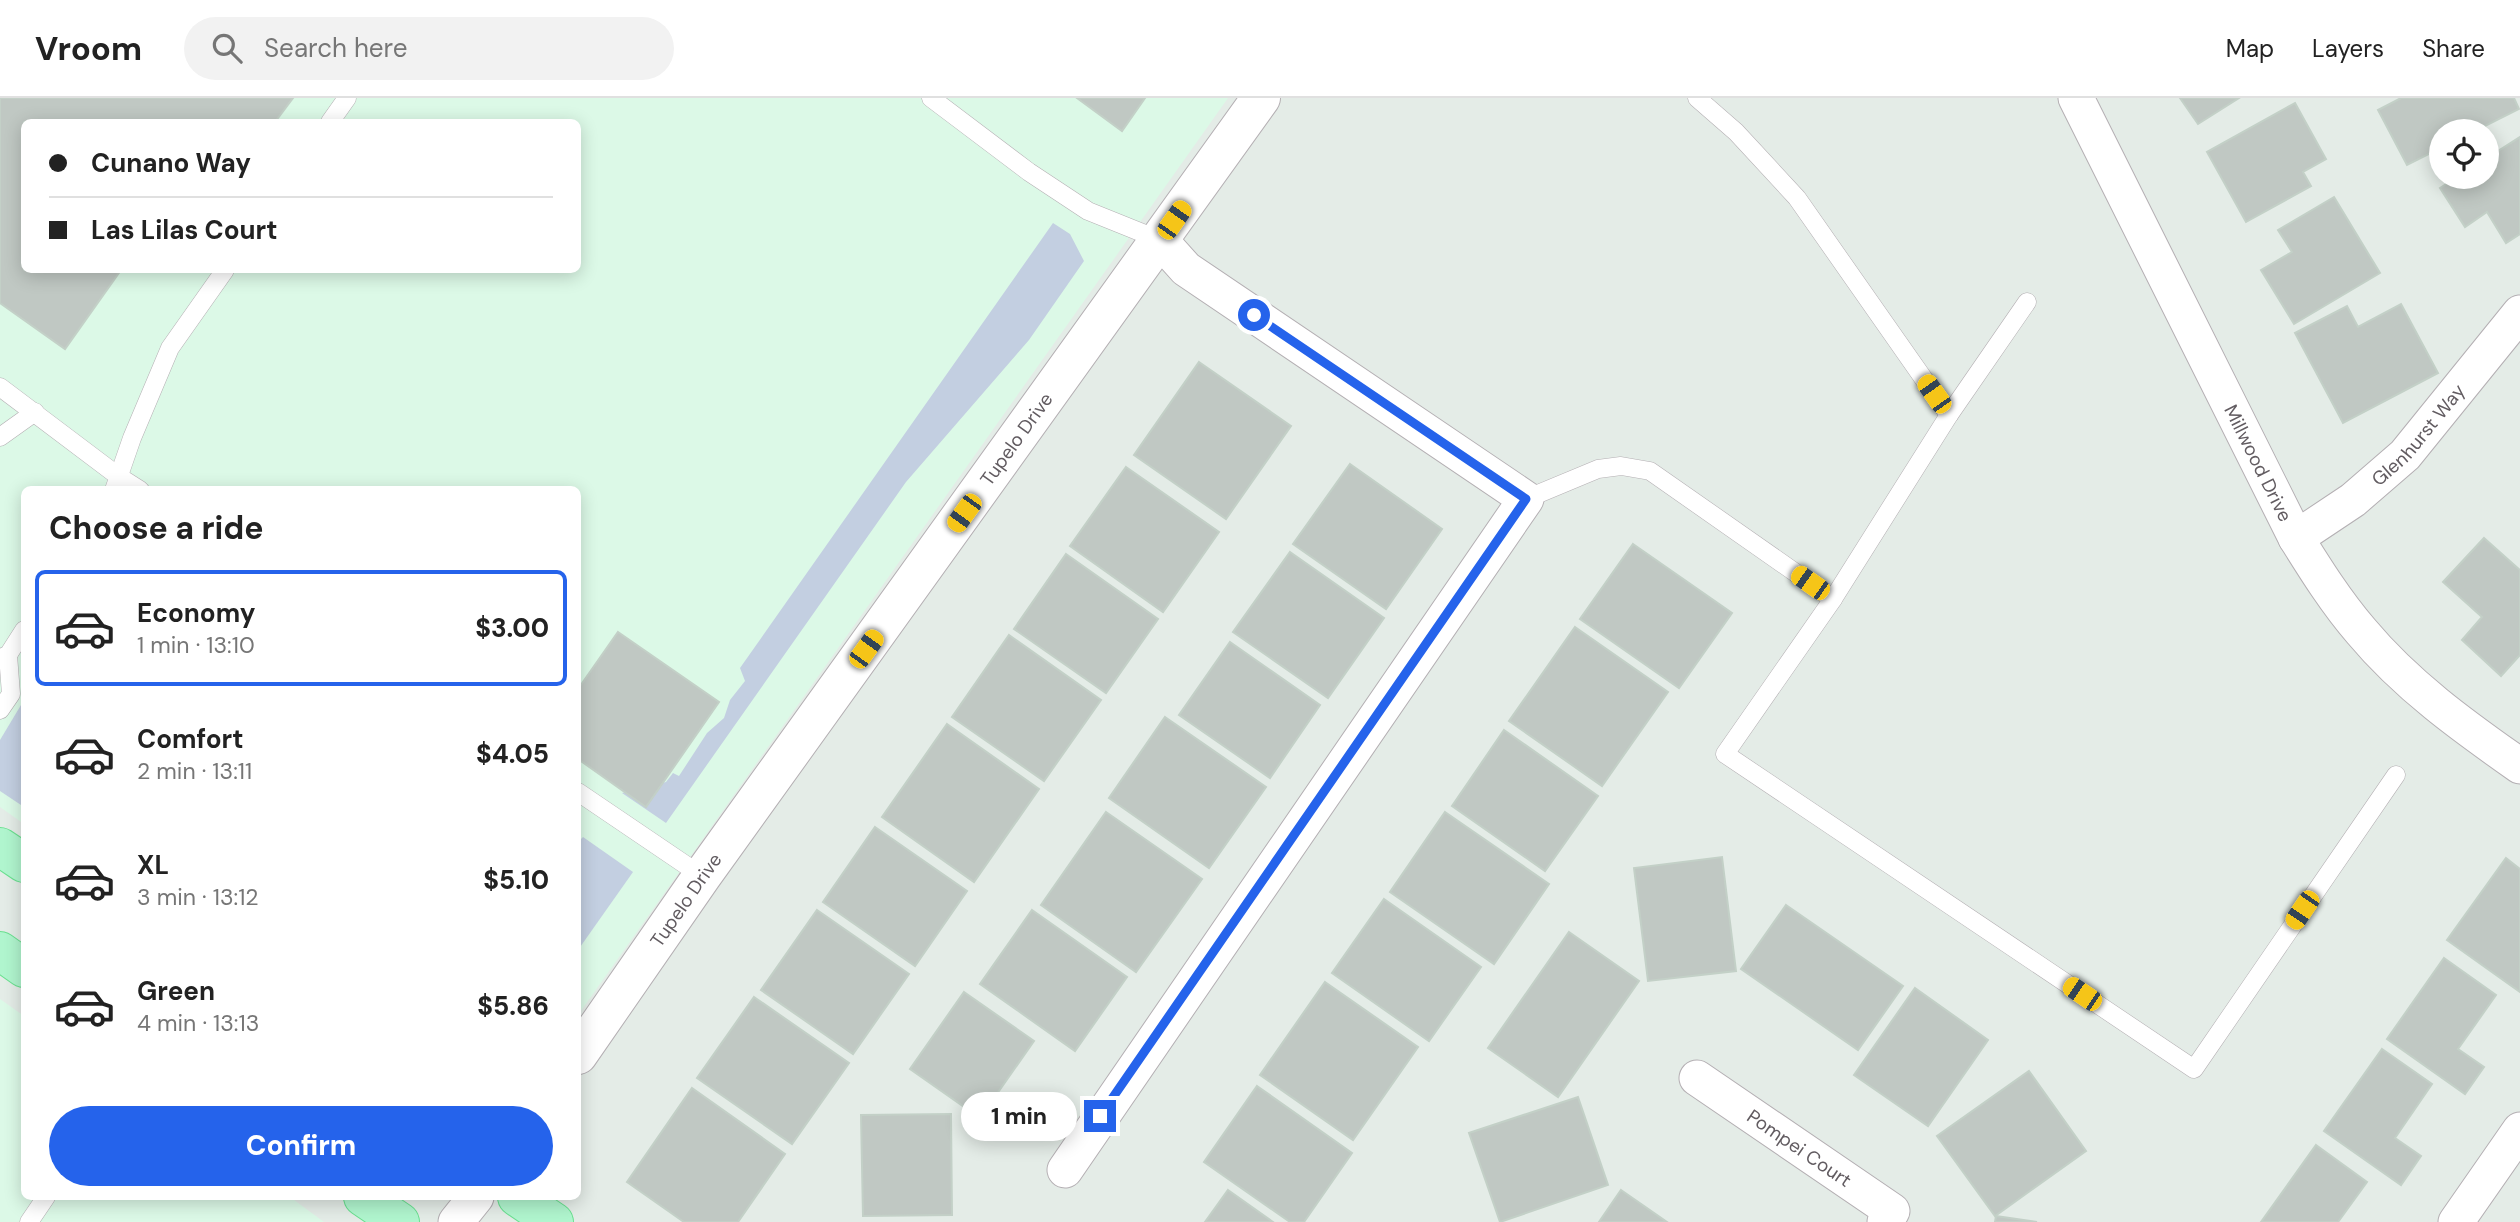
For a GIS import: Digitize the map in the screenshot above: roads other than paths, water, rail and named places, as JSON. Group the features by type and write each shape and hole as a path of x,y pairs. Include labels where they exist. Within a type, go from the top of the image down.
{"main road":[{"path":"0,847 21,861"},
{"path":"0,951 21,966"},
{"path":"367,1200 400,1222"},
{"path":"521,1200 554,1222"}],"street":[{"name":"Tupelo Drive","path":"581,1051 702,876 1261,98"},
{"name":"Millwood Drive","path":"2076,98 2296,538 2322,579 2361,631 2406,679 2456,721 2520,766"},
{"path":"1065,1170 1526,499 1186,269 1160,240"},
{"name":"Glenhurst Way","path":"2296,538 2353,500 2405,454 2520,313"},
{"name":"Pompei Court","path":"1697,1078 1892,1211 1885,1222"},
{"path":"2456,1222 2520,1130"},
{"path":"456,1222 476,1200"},
{"path":"468,1222 478,1200"}],"lane":[{"path":"332,119 347,98"},
{"path":"931,98 1029,172 1088,211 1160,240"},
{"path":"1697,98 1736,132 1797,198 1950,415"},
{"path":"0,387 35,412 116,483 170,348 223,273"},
{"path":"2027,302 1950,415 1833,599 1725,754 2194,1069 2396,775"},
{"path":"0,437 35,412"},
{"path":"1526,499 1598,469 1621,466 1650,471 1833,599"},
{"path":"0,710 11,694 4,657 21,634"},
{"path":"581,794 702,876"},
{"path":"29,1222 44,1200"}]}
